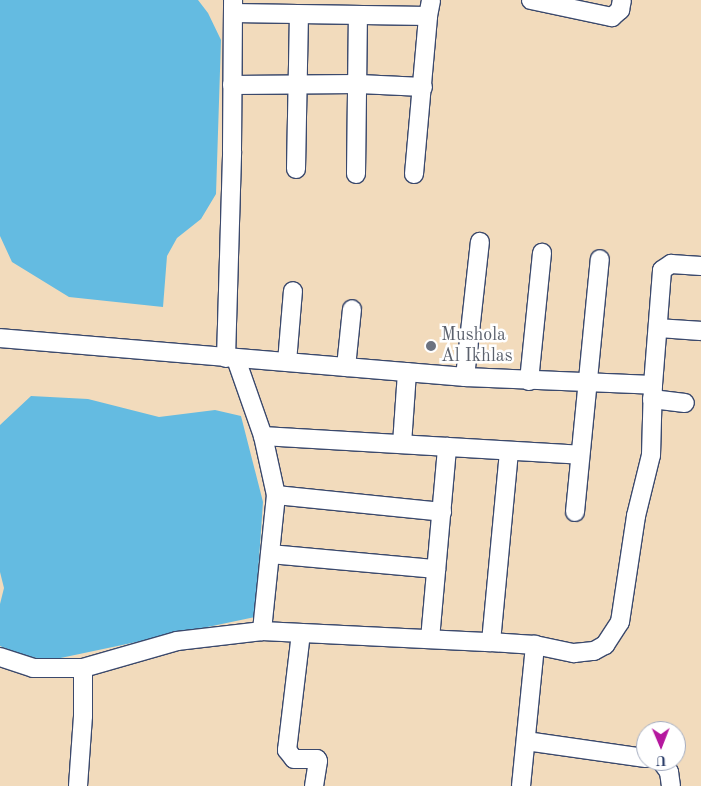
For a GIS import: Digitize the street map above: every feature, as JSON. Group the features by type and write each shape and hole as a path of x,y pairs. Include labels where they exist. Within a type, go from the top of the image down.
{"street":[{"path":"531,0 612,17 620,10 622,0"},
{"path":"262,631 276,495 263,436 231,359 233,7 299,15 358,15 429,8 414,174"},
{"path":"296,169 299,15"},
{"path":"356,174 358,15"},
{"path":"232,85 358,84 423,87"},
{"path":"465,376 480,242"},
{"path":"529,381 542,254"},
{"path":"575,512 586,384 600,259"},
{"path":"0,656 33,668 83,668 176,641 262,631 491,642 535,646 574,653 594,651 605,644 620,622 636,516 651,455 652,392 662,270 671,264 701,266"},
{"path":"287,362 293,291"},
{"path":"346,367 352,309"},
{"path":"658,328 701,331"},
{"path":"0,338 231,359 586,384 652,392 685,404"},
{"path":"402,444 407,372"},
{"path":"263,436 579,455"},
{"path":"430,639 447,447"},
{"path":"491,642 510,452"},
{"path":"276,495 442,512"},
{"path":"270,554 436,570"},
{"path":"300,633 287,750 294,759 317,759 314,786"},
{"path":"521,786 535,646"},
{"path":"78,786 83,716 83,668"},
{"path":"526,741 636,757"},
{"path":"668,771 671,786"}],"water":[{"path":"0,0 198,0 208,13 221,40 216,194 201,219 177,238 167,256 163,307 69,297 12,262 0,236"},
{"path":"31,396 88,399 159,417 215,410 241,416 263,502 255,617 51,660 23,656 0,646 0,604 4,588 0,572 0,425"}],"place":[{"name":"Mushola Al Ikhlas","path":"431,346"}]}
